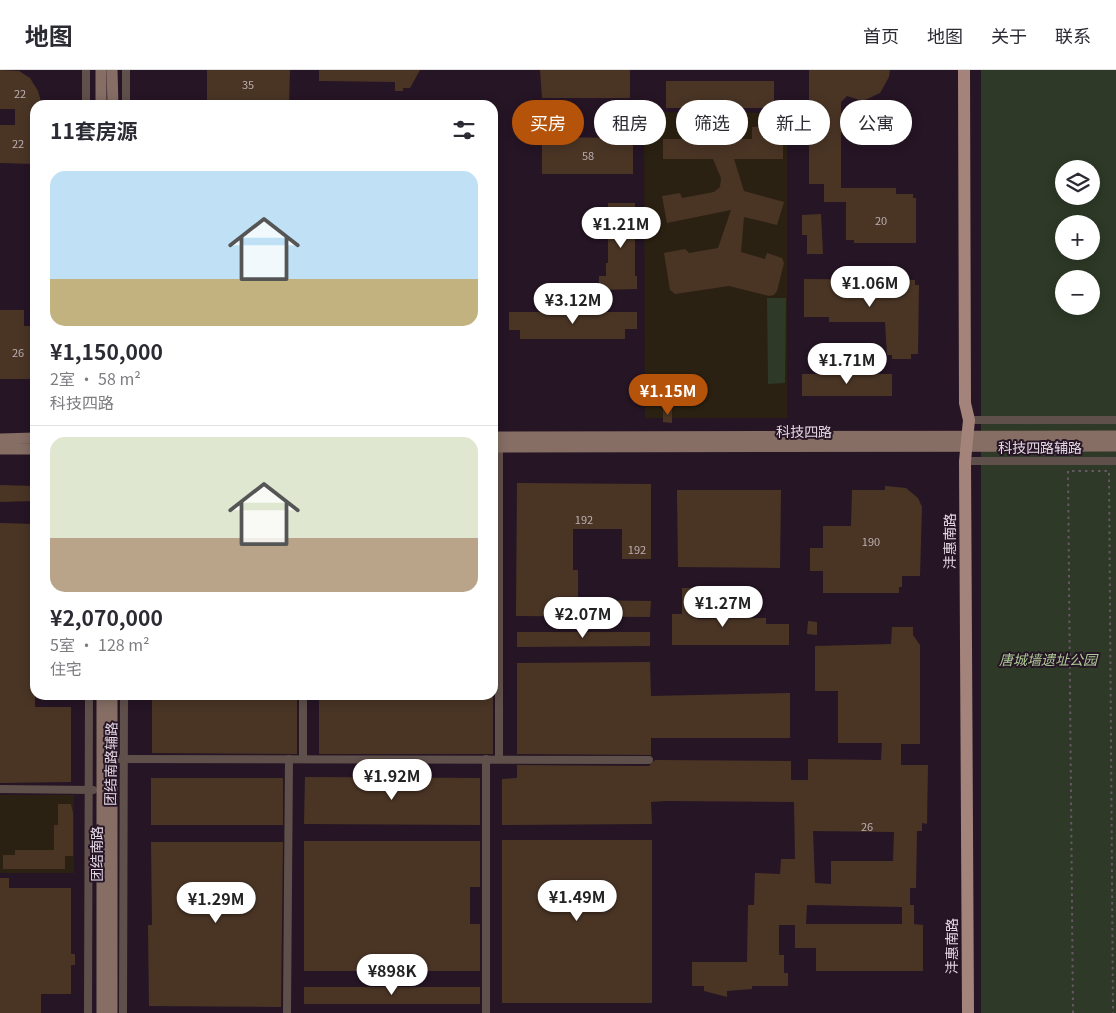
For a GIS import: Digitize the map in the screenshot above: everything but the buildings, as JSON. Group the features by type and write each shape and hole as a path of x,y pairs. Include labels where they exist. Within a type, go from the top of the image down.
{"main road":[{"name":"沣惠南路","path":"964,70 965,404 969,420 965,461 968,1013"}],"street":[{"path":"86,70 86,100"},
{"path":"101,70 101,100"},
{"path":"112,70 113,100"},
{"path":"126,70 126,100"},
{"name":"科技四路辅路","path":"969,420 1116,420"},
{"name":"科技四路","path":"498,447 967,441 1116,436"},
{"name":"科技四路","path":"498,437 967,441 1116,446"},
{"path":"0,439 30,438"},
{"path":"0,450 30,449"},
{"name":"科技四路辅路","path":"965,461 1116,461"},
{"path":"498,655 499,759"},
{"name":"团结南路辅路","path":"88,1013 89,700"},
{"name":"团结南路","path":"102,700 102,1013"},
{"name":"团结南路","path":"112,700 112,1013"},
{"name":"团结南路辅路","path":"123,1013 124,700"},
{"path":"303,700 303,758"},
{"path":"287,1013 289,758"},
{"path":"112,759 649,760"},
{"path":"486,759 486,1013"},
{"path":"0,789 102,790"}],"path":[{"path":"1073,1013 1068,471 1109,471 1113,1013"}],"shaded area":[{"path":"666,112 676,112 676,145 748,145 748,113 758,113 758,145 787,145 787,418 645,418 644,145 666,145"},
{"path":"0,795 74,795 74,873 0,873"}],"green space":[{"name":"唐城墙遗址公园","path":"981,70 1116,70 1116,1013 981,1013"},
{"path":"767,298 786,298 785,383 768,384"}]}
